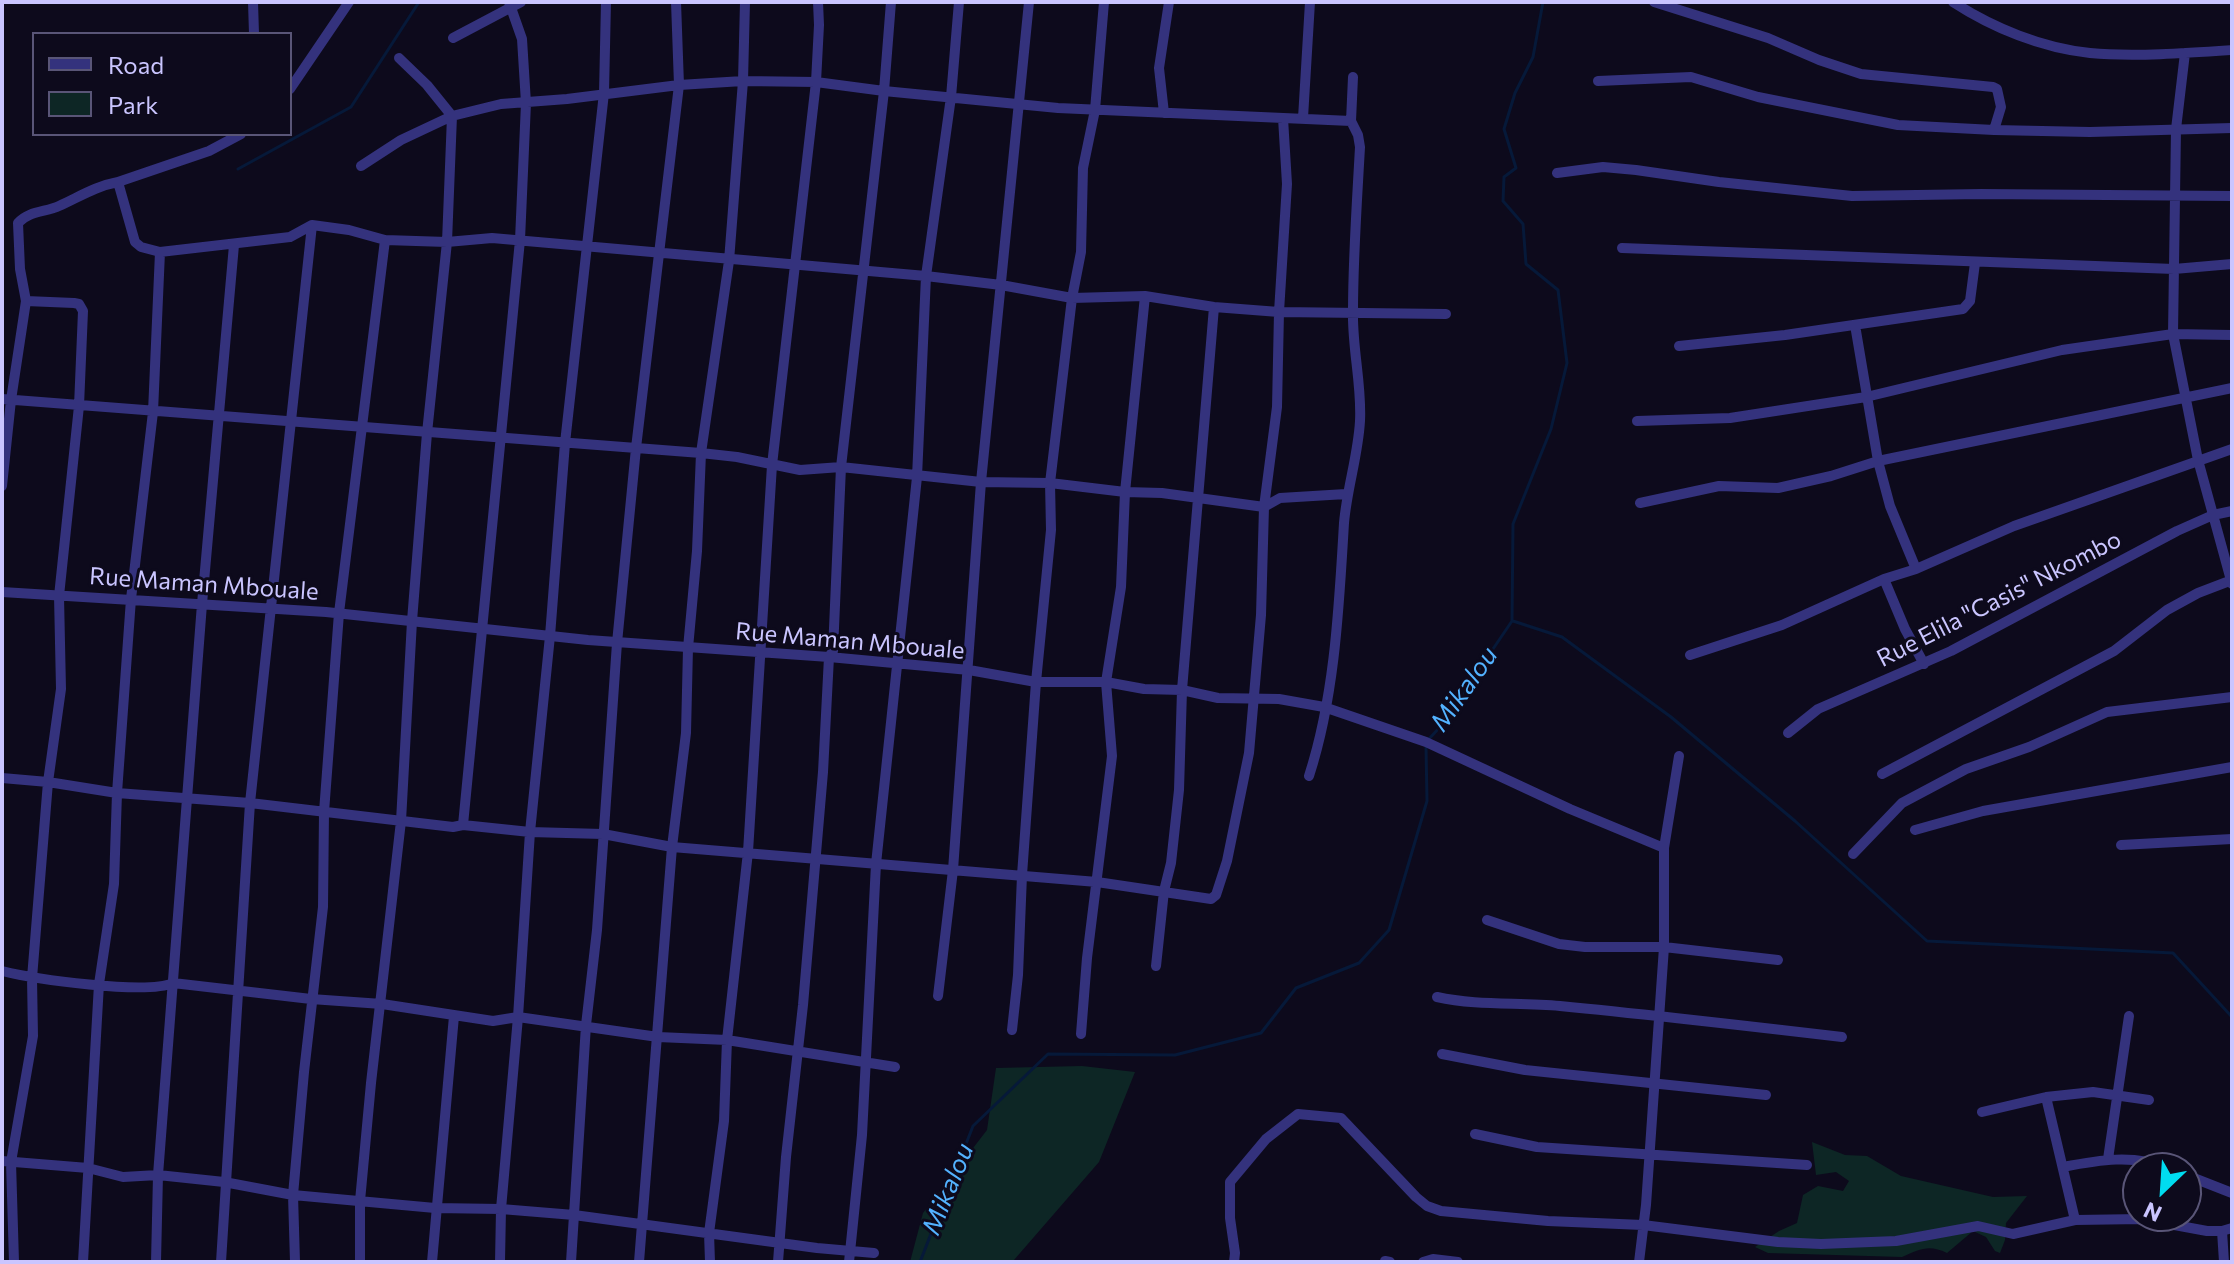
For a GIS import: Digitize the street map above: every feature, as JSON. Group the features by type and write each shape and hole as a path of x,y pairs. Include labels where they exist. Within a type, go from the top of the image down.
{"street":[{"path":"253,2 254,32"},
{"path":"292,86 349,2"},
{"path":"500,1262 501,1209 530,832 565,443 604,93 606,2"},
{"path":"571,1262 586,1025 597,930 617,643 636,448 679,85 676,2"},
{"path":"639,1262 672,847 686,733 688,648 697,551 701,453 729,261 743,81 745,2"},
{"path":"710,1262 709,1233 724,1121 727,1040 748,852 772,465 816,82 818,2"},
{"path":"778,1262 823,772 829,657 833,651 841,467 884,91 891,2"},
{"path":"849,1257 859,1171 876,864 917,477 926,276 951,97 959,2"},
{"path":"938,996 953,870 981,482 1029,2"},
{"path":"1012,1030 1036,682 1051,530 1050,483 1072,298 1081,252 1083,168 1095,110 1104,2"},
{"path":"1164,113 1159,68 1169,2"},
{"path":"1303,118 1310,2"},
{"path":"1654,2 1768,38 1861,74 1993,87 2000,92 1994,130"},
{"path":"1953,2 1988,23 2057,46 2090,53 2232,50"},
{"path":"453,38 514,3 522,39 526,103 520,240 463,825"},
{"path":"1882,774 2114,651 2177,604 2232,581 2198,460 2173,334 2176,129 2185,53"},
{"path":"360,1262 360,1201 401,821 412,621 447,242 452,116 427,85 399,58"},
{"path":"1309,776 1320,742 1333,667 1346,494 1357,455 1360,417 1353,313 1360,147 1351,121 1353,77"},
{"path":"1598,81 1691,77 1758,97 1898,125 1994,130 2232,128"},
{"path":"361,166 401,140 452,116 501,104 743,81 816,82 1019,105 1095,110 1351,121"},
{"path":"2,778 117,793 250,803 453,827 463,825 530,832 603,834 672,847 1097,882 1211,899 1216,895 1227,861 1249,753 1261,615 1264,507 1277,407 1287,184 1283,118"},
{"path":"2,486 6,400 26,301 20,269 18,228 21,219 55,208 101,185 209,151 237,136"},
{"path":"1557,173 1614,168 1852,196 2232,196"},
{"path":"118,182 135,242 141,247 160,252 290,237 312,225 349,230 385,240 447,242 492,238 796,267 864,270 1001,285 1072,298 1145,296 1214,307 1279,312 1446,314"},
{"path":"221,1262 250,803 312,225"},
{"path":"295,1262 293,1195 311,999 323,907 324,812 339,613 385,240"},
{"path":"156,1262 158,1175 202,604 234,245"},
{"path":"1622,248 2174,269 2232,264"},
{"path":"83,1262 99,984 114,884 117,793 131,599 153,412 160,252"},
{"path":"1679,346 1720,344 1967,307 1975,263"},
{"path":"1081,1034 1112,756 1106,682 1121,587 1125,492 1145,296"},
{"path":"14,1262 7,1162 33,1036 32,978 48,782 61,689 59,596 79,406 82,307 74,303 26,301"},
{"path":"1156,966 1179,790 1182,690 1214,307"},
{"path":"1855,325 1878,461 1890,506 1916,569"},
{"path":"1637,421 1730,418 1866,397 2062,350 2173,334 2232,335"},
{"path":"1640,503 1719,486 1778,488 1878,461 2232,388"},
{"path":"6,400 701,453 800,470 841,467 981,482 1050,483 1264,507 1280,498 1346,494"},
{"path":"1690,655 1782,625 2014,526 2232,449"},
{"name":"Rue Elila \"Casis\" Nkombo","path":"1788,733 1818,709 1924,664 2177,531 2213,515 2232,511"},
{"path":"1884,579 1924,664"},
{"name":"Rue Maman Mbouale","path":"2,592 339,613 617,643 969,670 1036,682 1106,682 1144,689 1182,690 1218,698 1279,699 1324,707 1426,742 1570,809 1664,848"},
{"path":"1853,854 1902,803 1966,769 2029,747 2107,712 2232,697"},
{"path":"1639,1262 1664,947 1664,848 1679,756"},
{"path":"1915,830 1983,811 2232,767"},
{"path":"2121,845 2232,839"},
{"path":"1487,920 1572,946 1664,947 1778,960"},
{"path":"2,971 32,978 99,984 163,987 173,983 239,989 311,999 382,1004 493,1021 518,1017 658,1037 727,1040 798,1049 895,1067"},
{"path":"1437,997 1459,1002 1538,1004 1657,1015 1842,1037"},
{"path":"432,1262 454,1016"},
{"path":"2108,1159 2129,1016"},
{"path":"1442,1054 1525,1070 1766,1095"},
{"path":"1982,1112 2046,1097 2093,1092 2149,1100"},
{"path":"2046,1097 2075,1220"},
{"path":"1234,1262 1230,1182 1266,1139 1298,1114 1341,1118 1416,1197 1427,1206 1441,1211 1548,1221 1643,1225 1778,1242 1821,1244 1896,1241 1978,1226 2013,1234 2075,1220 2142,1219 2227,1230 2224,1262"},
{"path":"1475,1134 1537,1147 1807,1165"},
{"path":"2063,1167 2108,1159 2122,1160"},
{"path":"7,1162 88,1168 123,1177 158,1175 224,1182 293,1195 435,1208 574,1215 779,1243 849,1257 874,1253"},
{"path":"2202,1181 2232,1193"},
{"path":"1423,1262 1433,1259 1458,1262"}],"green space":[{"path":"1082,1066 1135,1072 1099,1162 1014,1260 910,1262 923,1213 987,1130 996,1068"},
{"path":"1812,1142 1845,1155 1867,1156 1901,1176 1993,1197 2027,1196 2006,1223 2000,1253 1995,1251 1986,1237 1973,1231 1947,1253 1924,1249 1902,1257 1768,1253 1755,1247 1797,1223 1803,1195 1818,1186 1843,1191 1849,1181 1836,1172 1816,1175"}],"waterway":[{"path":"238,169 351,107 419,2"},
{"name":"Mikalou","path":"1428,740 1512,621 1513,524 1551,429 1567,363 1558,290 1526,264 1523,224 1503,201 1504,177 1516,168 1504,129 1515,93 1533,57 1543,2"},
{"path":"1513,621 1562,637 1671,717 1795,821 1927,941 2173,953 2232,1017"},
{"name":"Mikalou","path":"920,1262 973,1126 1048,1054 1175,1055 1261,1033 1296,988 1359,963 1389,930 1427,801 1426,747"}]}
